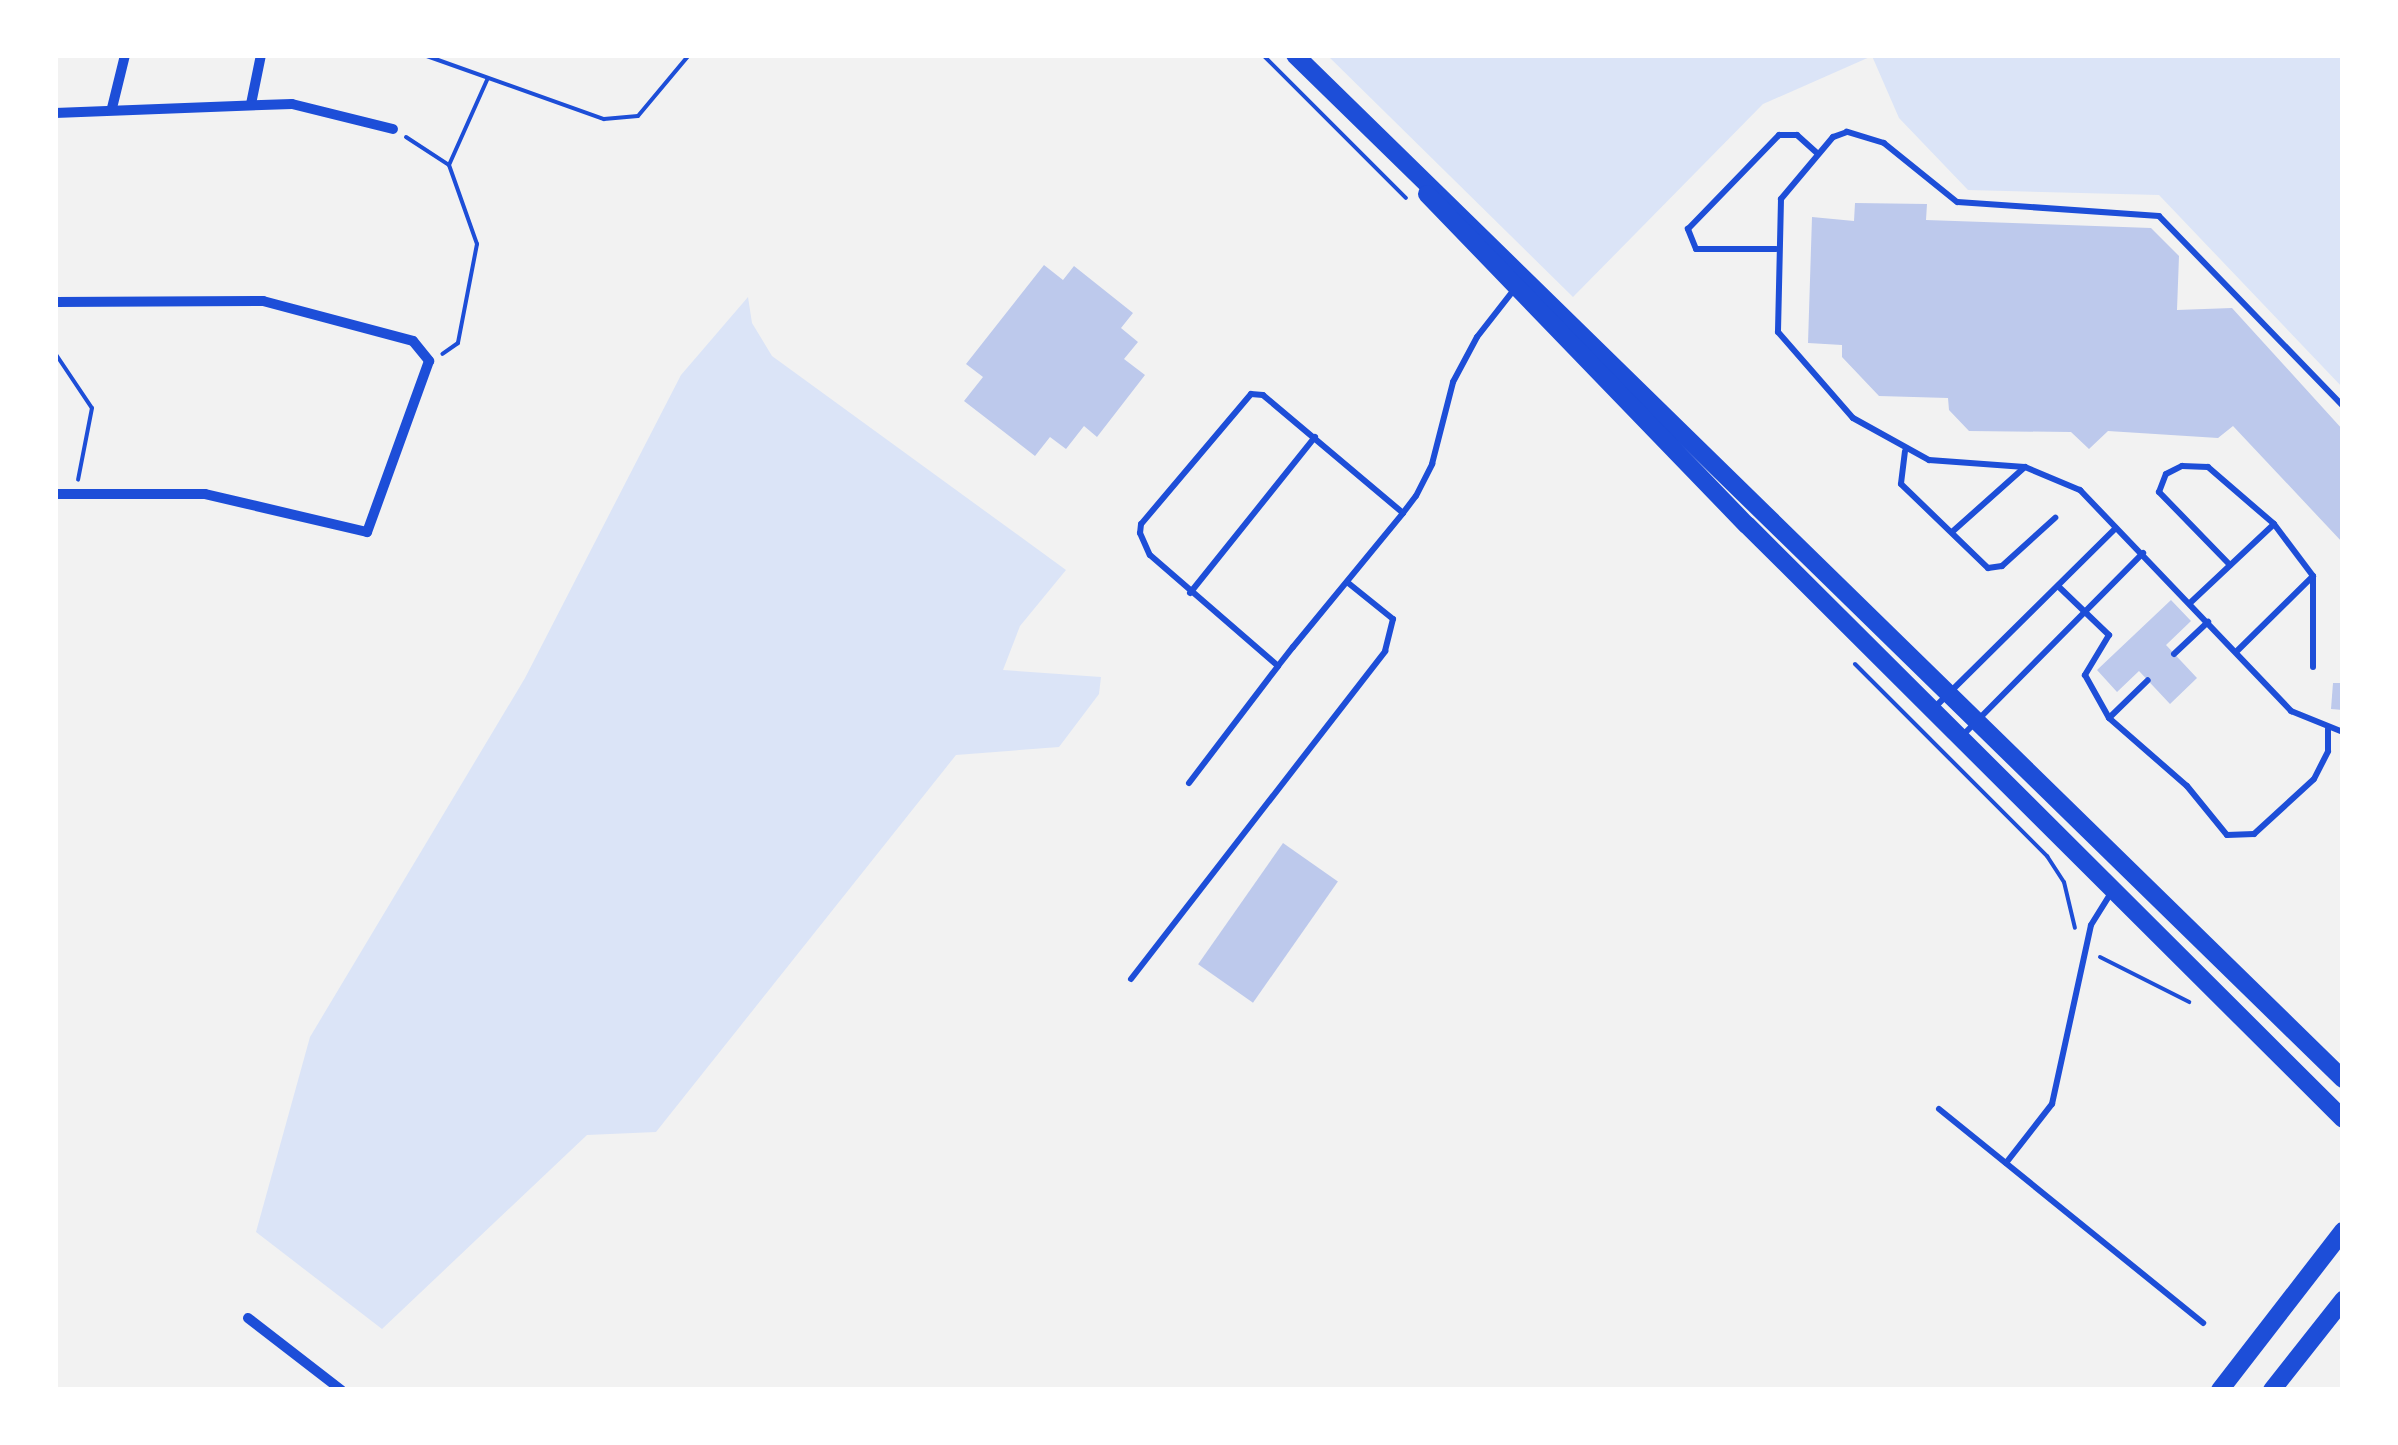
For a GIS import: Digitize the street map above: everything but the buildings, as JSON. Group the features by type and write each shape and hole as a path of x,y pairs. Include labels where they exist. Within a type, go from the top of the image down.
{"main road":[{"path":"1295,55 1521,282 1932,710 2343,1119"},
{"path":"1521,282 1950,692 2343,1079"},
{"path":"2220,1390 2343,1232"},
{"path":"2272,1390 2343,1300"}],"street":[{"path":"112,108 124,55"},
{"path":"251,104 261,55"},
{"path":"55,113 251,104 312,106 393,129"},
{"path":"55,302 263,300 414,341 429,365 372,529 362,533 206,494 55,494"},
{"path":"248,1318 341,1390"}],"lane":[{"path":"2343,406 2159,216 1957,202 1867,134 1833,137 1781,199 1776,250 1778,332 1853,418 1905,451 1955,465 2025,467 2080,490 2291,711 2343,732"},
{"path":"1776,250 1696,249 1688,230 1779,135 1797,135 1818,154"},
{"path":"1189,783 1403,513 1432,464 1453,382 1477,337 1521,282"},
{"path":"1278,666 1150,555 1140,524 1251,394 1263,395 1403,513"},
{"path":"1190,593 1315,437"},
{"path":"1905,451 1899,480 1995,570 2055,518"},
{"path":"1952,532 2025,467"},
{"path":"2230,566 2159,492 2166,474 2208,467 2274,524 2313,576 2314,667"},
{"path":"2190,603 2274,524"},
{"path":"1932,710 2116,528"},
{"path":"1960,738 2143,553"},
{"path":"2236,652 2313,576"},
{"path":"1131,979 1385,651 1393,619 1347,582"},
{"path":"2058,586 2109,635 2085,676 2109,718 2234,838 2254,834 2314,780 2328,751 2328,729"},
{"path":"2174,654 2208,622"},
{"path":"2109,718 2148,680"},
{"path":"2006,1164 2052,1104 2091,924 2113,891"},
{"path":"1938,1109 2203,1323"}],"path":[{"path":"424,55 604,119 638,116 688,55"},
{"path":"1263,55 1417,209"},
{"path":"449,165 488,78"},
{"path":"393,129 449,165 477,244 458,343 429,365"},
{"path":"55,353 92,408 76,494"},
{"path":"1845,654 2047,856 2086,947 2112,966 2190,1002"}],"shaded area":[{"path":"1327,55 2343,55 2343,388 2159,195 1968,190 1899,118 1872,56 1763,104 1573,297"},
{"path":"748,297 752,323 772,356 1066,570 1020,626 1003,670 1101,677 1099,694 1059,747 956,755 656,1132 587,1135 382,1329 256,1232 310,1037 525,678 681,375"}]}
